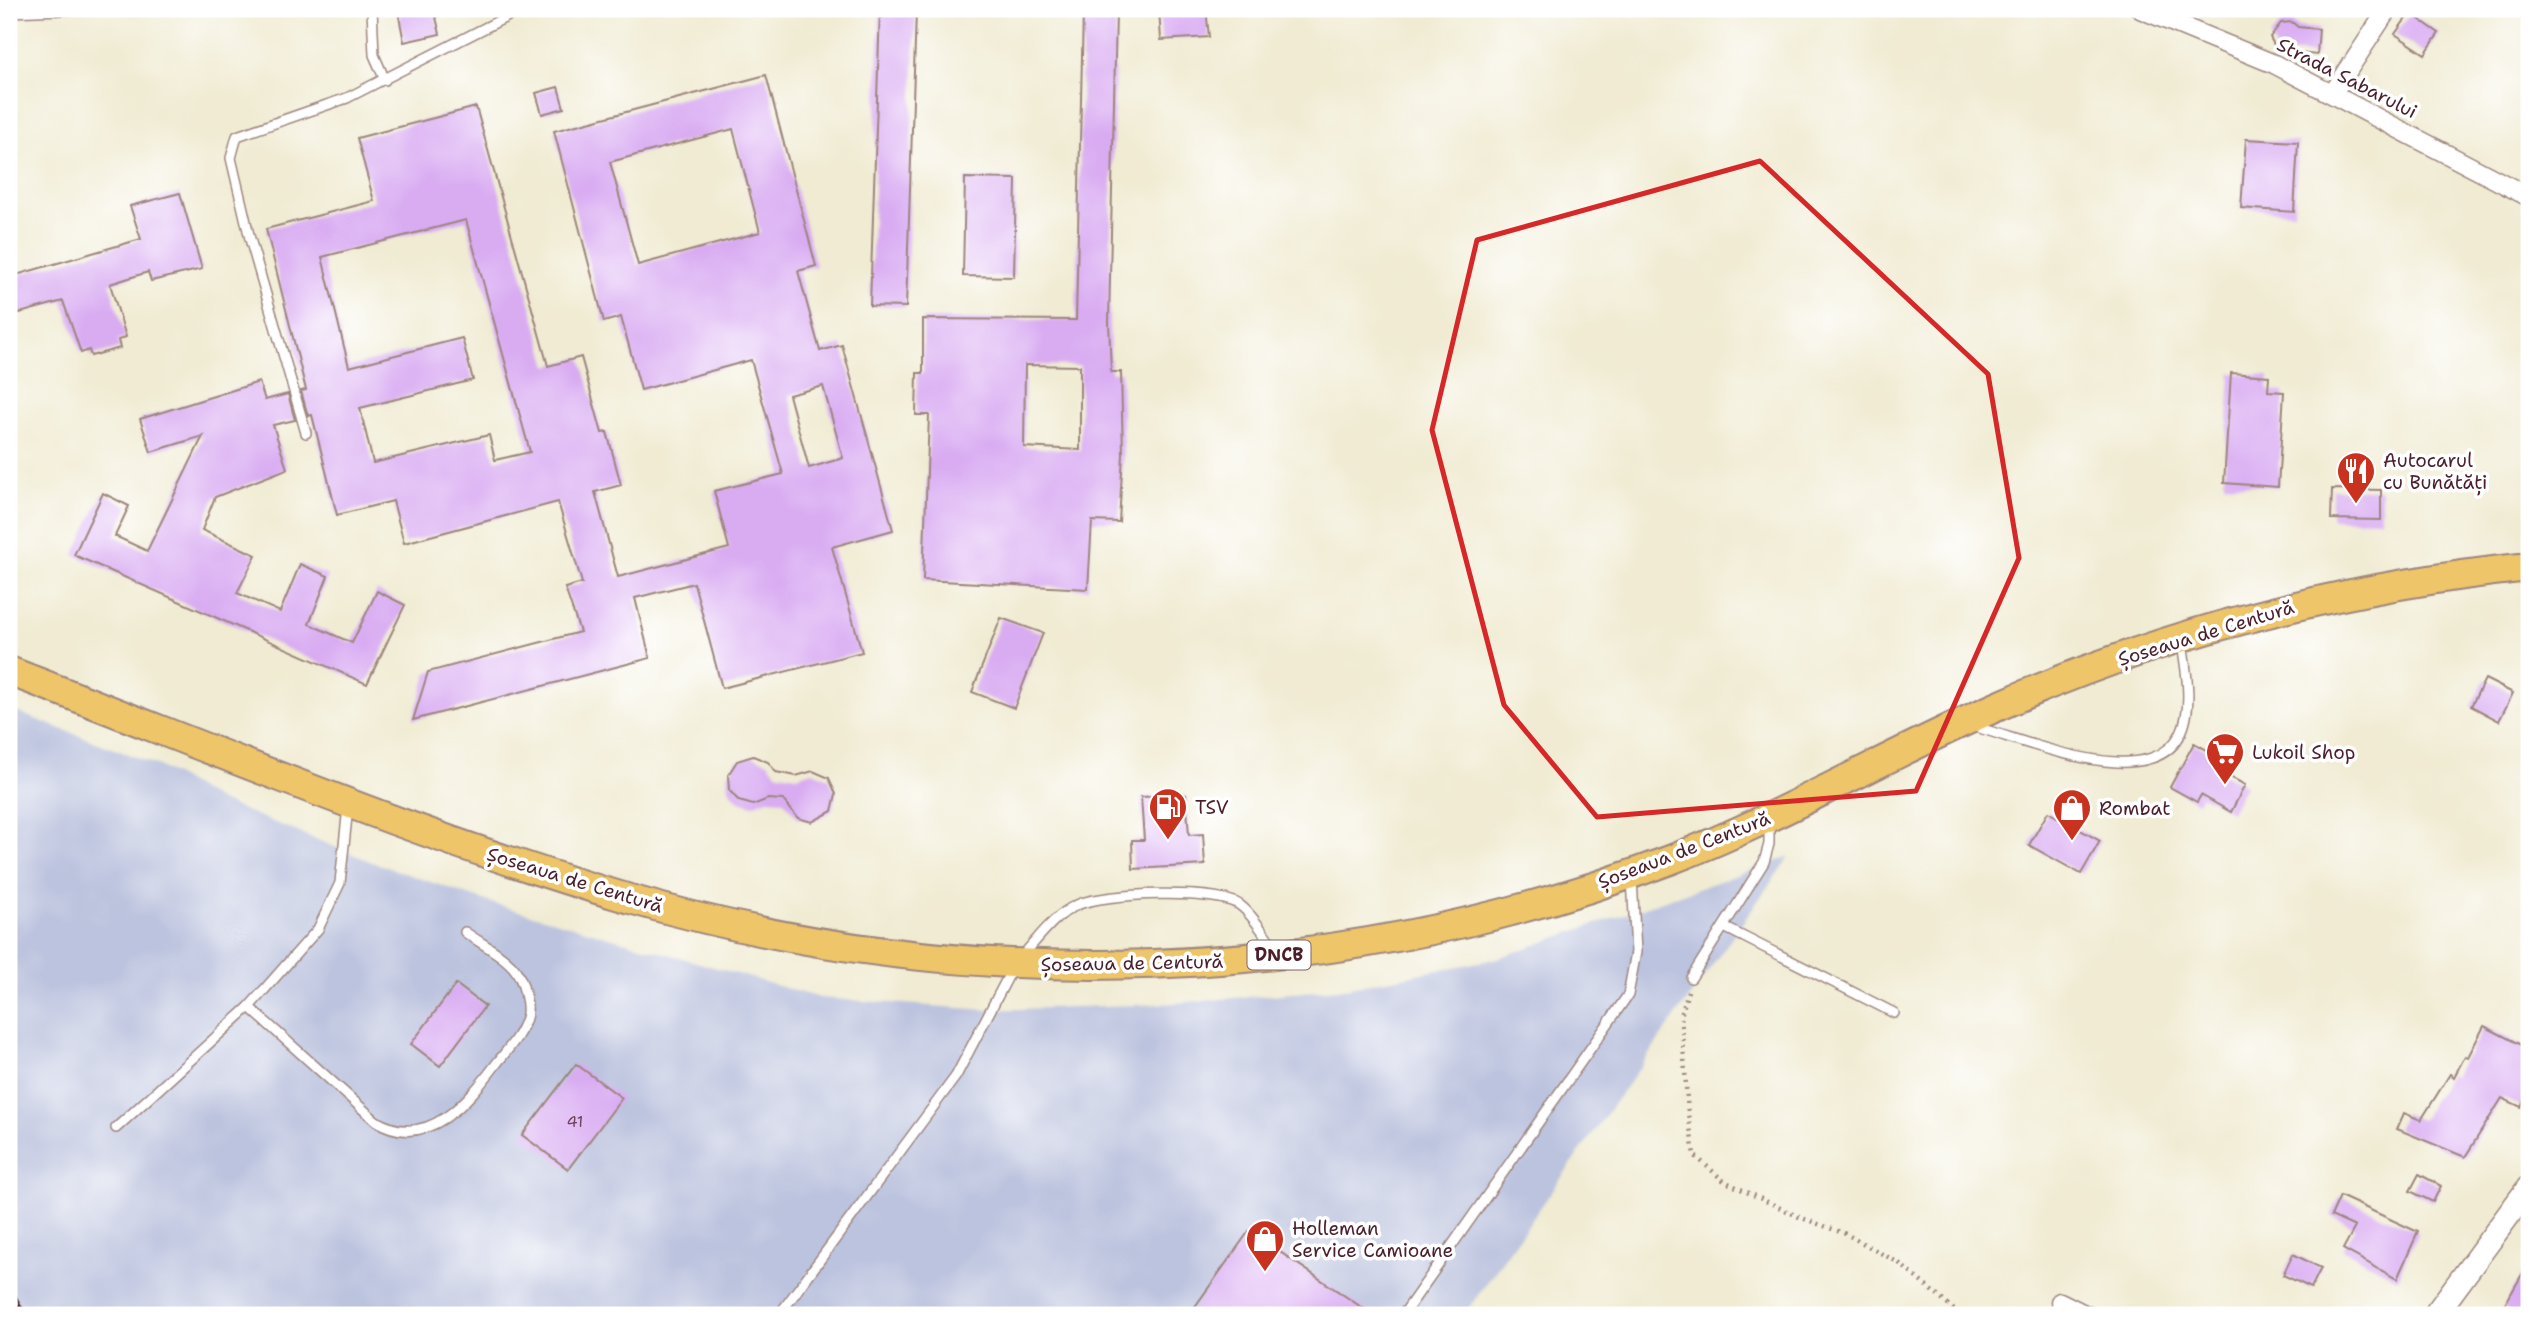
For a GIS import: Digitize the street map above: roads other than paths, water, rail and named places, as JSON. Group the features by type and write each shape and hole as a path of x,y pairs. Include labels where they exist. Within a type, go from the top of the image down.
{"main road":[{"name":"Șoseaua de Centură","path":"9,670 348,802 527,868 699,917 871,951 1014,965 1110,966 1280,955 1367,943 1476,920 1632,873 1769,818 1959,724 2062,679 2182,637 2354,593 2429,579 2529,566"}],"street":[{"name":"Strada Sabarului","path":"2140,9 2274,64 2529,197"},
{"path":"2333,93 2388,9"},
{"path":"2435,1315 2529,1187"},
{"path":"2060,1302 2086,1315"}],"lane":[{"path":"9,12 88,9"},
{"path":"372,9 374,55 385,80"},
{"path":"306,433 250,239 231,158 237,136 347,99 522,9"},
{"path":"1959,724 2077,757 2122,763 2150,760 2167,752 2179,738 2186,717 2182,637"},
{"path":"116,1128 249,1007 300,953 328,913 340,883 348,802"},
{"path":"1691,978 1765,862 1769,844 1769,818"},
{"path":"1403,1315 1628,995 1636,952 1632,873"},
{"path":"779,1315 956,1076 1014,965 1059,916 1077,904 1100,898 1205,894 1223,897 1241,906 1280,955"},
{"path":"1724,927 1894,1013"},
{"path":"249,1007 369,1116 393,1131 418,1129 442,1121 471,1098 520,1034 528,1015 515,970 465,932"}],"railway":[{"path":"9,1291 23,1315"}],"place":[{"name":"Autocarul cu Bunătăți","path":"2356,505"},
{"name":"Lukoil Shop","path":"2225,786"},
{"name":"TSV","path":"1168,841"},
{"name":"Rombat","path":"2072,842"},
{"name":"Holleman Service Camioane","path":"1265,1273"}]}
